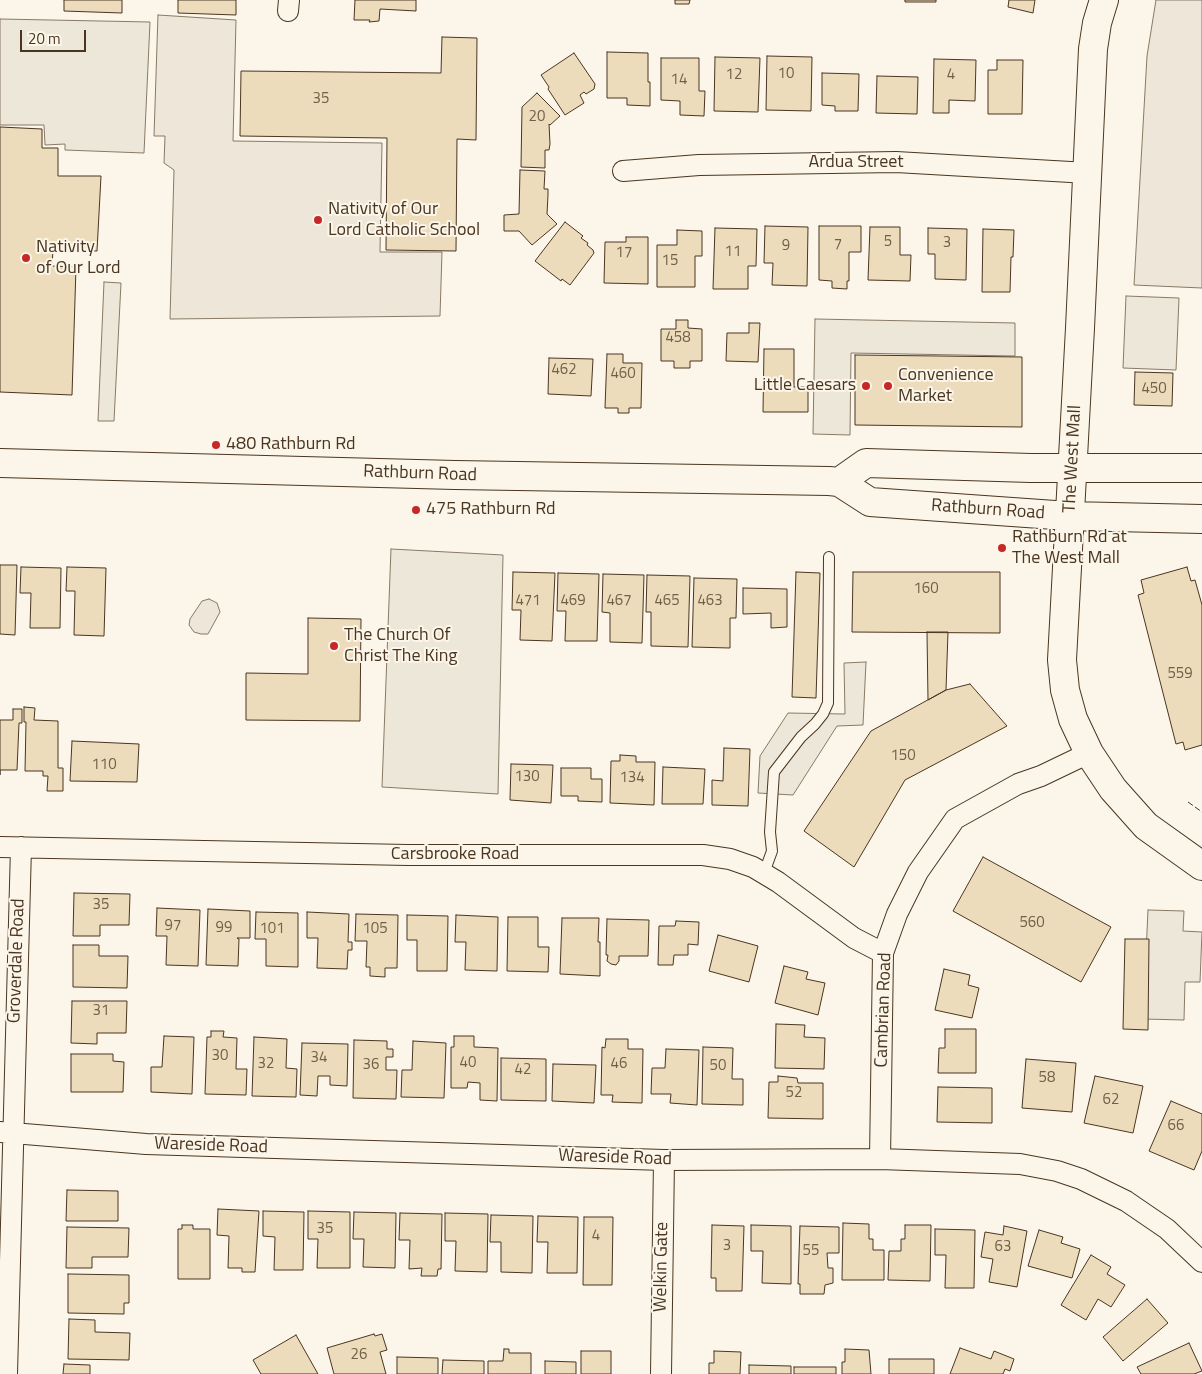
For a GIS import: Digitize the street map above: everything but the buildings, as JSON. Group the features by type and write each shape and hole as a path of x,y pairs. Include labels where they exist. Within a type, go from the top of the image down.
{"main road":[{"name":"The West Mall","path":"1104,0 1097,23 1093,49 1062,660 1065,690 1073,719 1089,753 1113,789 1146,826 1202,866"},
{"name":"Rathburn Road","path":"0,463 455,476 839,482 870,502 1070,516 1202,519"},
{"path":"839,482 866,463 1072,468 1202,468"}],"street":[{"name":"Ardua Street","path":"623,170 700,164 896,162 1088,173"},
{"name":"Cambrian Road","path":"880,1159 883,953 897,914 918,872 955,819 1018,784 1041,776 1089,753"},
{"name":"Carsbrooke Road","path":"0,846 21,848 408,855 703,855 730,859 753,867 778,882 846,933 883,953"},
{"name":"Groverdale Road","path":"7,1374 6,1132 21,848"},
{"name":"Wareside Road","path":"6,1132 146,1144 664,1160 880,1159 1020,1164 1057,1171 1081,1179 1126,1200 1167,1229 1202,1262"},
{"name":"Welkin Gate","path":"661,1374 664,1160"}],"lane":[{"path":"764,873 772,851 770,832 774,772 801,737 823,714 828,703 829,557"}],"shaded area":[{"path":"1156,0 1202,0 1202,288 1134,285 1147,56"},
{"path":"158,15 236,20 233,141 382,143 380,252 442,252 440,316 170,319 174,170 164,163 165,136 154,136"},
{"path":"0,19 150,22 144,153 65,150 65,144 45,145 44,125 0,125"},
{"path":"104,282 121,283 114,421 98,421"},
{"path":"1126,296 1179,298 1176,370 1123,368"},
{"path":"815,319 1015,323 1015,356 851,353 850,435 813,434"},
{"path":"391,549 503,555 498,794 382,787"},
{"path":"209,599 217,603 220,612 208,634 194,632 189,625 190,619 202,601"},
{"path":"866,662 863,725 837,726 793,795 758,793 760,756 788,713 845,714 844,663"},
{"path":"1148,910 1184,911 1183,931 1202,932 1200,982 1185,982 1184,1020 1143,1019"}],"fence":[{"path":"1188,802 1202,812"}],"place":[{"name":"Nativity of Our Lord Catholic School","path":"318,220"},
{"name":"Nativity of Our Lord","path":"26,258"},
{"name":"Little Caesars","path":"866,386"},
{"name":"Convenience Market","path":"888,386"},
{"name":"480 Rathburn Rd","path":"216,445"},
{"name":"475 Rathburn Rd","path":"416,510"},
{"name":"Rathburn Rd at The West Mall","path":"1002,548"},
{"name":"The Church Of Christ The King","path":"334,646"}]}
